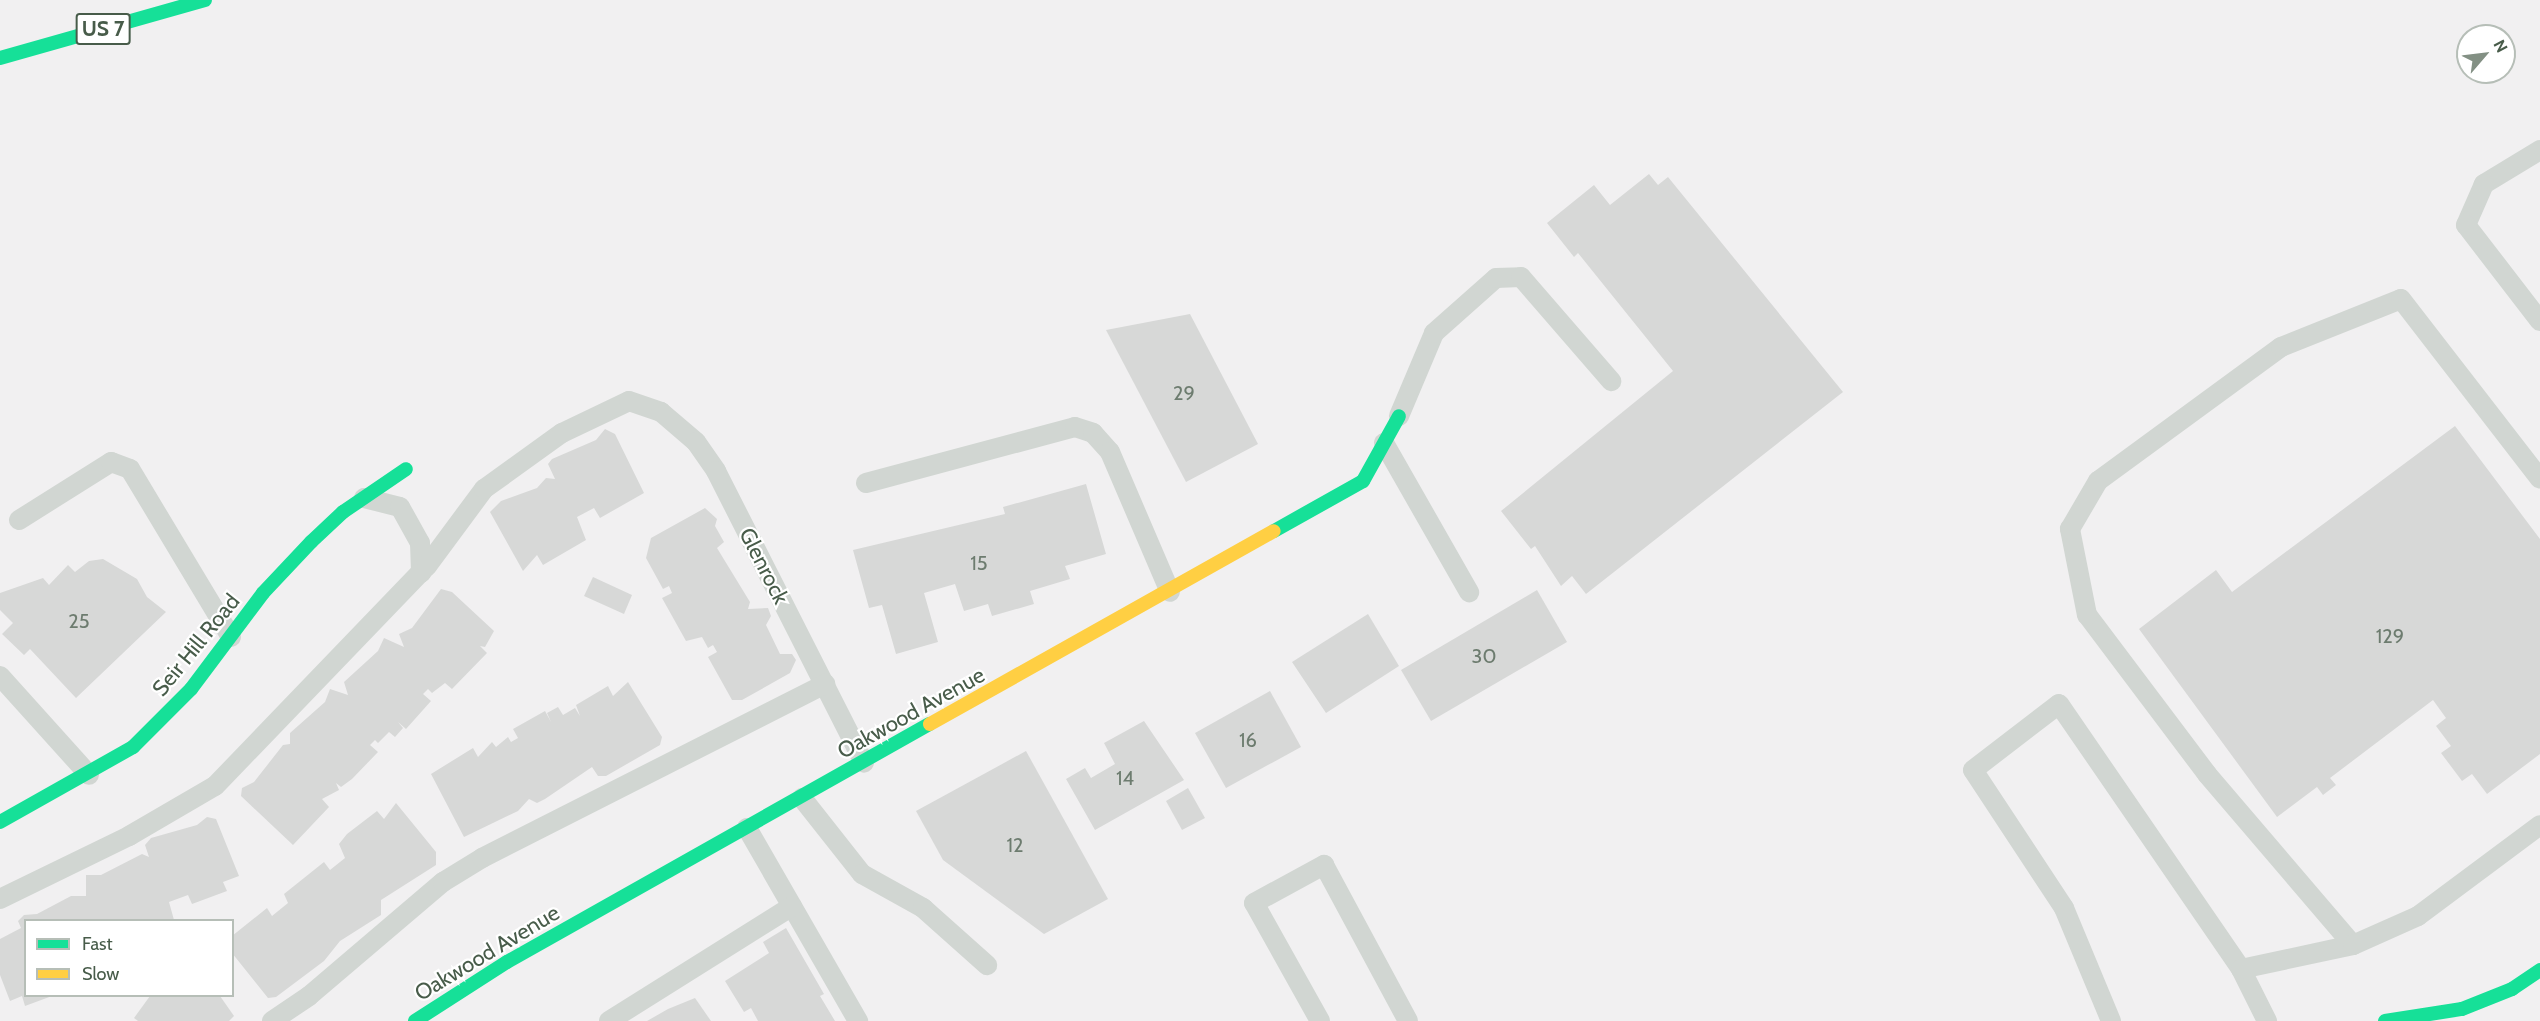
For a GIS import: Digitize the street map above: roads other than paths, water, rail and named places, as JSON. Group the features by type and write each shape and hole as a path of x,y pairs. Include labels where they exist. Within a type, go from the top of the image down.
{"main road":[{"name":"US 7","path":"0,58 206,0"},
{"name":"Oakwood Avenue","path":"415,1021 507,962 1170,592 1363,481 1400,416"},
{"name":"Seir Hill Road","path":"0,822 90,775 160,722 287,568 364,498 405,470"},
{"path":"2385,1021 2462,1009 2512,989 2540,970"}],"lane":[{"path":"2540,150 2484,184 2466,225 2540,321"},
{"path":"1400,416 1434,333 1459,305 1496,278 1521,277 1611,381"},
{"path":"2354,945 2208,774 2087,615 2070,529 2098,480 2281,347 2401,299 2540,479"},
{"name":"Glenrock","path":"421,573 484,489 562,433 629,401 661,412 696,442 825,684 864,763"},
{"path":"866,483 1075,427 1093,433 1110,452 1170,592"},
{"path":"1384,443 1469,592"},
{"path":"19,520 111,462 130,469 231,638"},
{"path":"0,899 129,836 214,786 421,573 420,543 400,507 364,498"},
{"path":"0,676 90,775"},
{"path":"272,1021 309,996 443,882 482,858 825,684"},
{"path":"2111,1021 2064,908 1973,771 2059,704 2241,969 2267,1021"},
{"path":"802,798 862,874 922,908 987,965"},
{"path":"2241,969 2354,945 2418,916 2540,825"},
{"path":"747,828 858,1021"},
{"path":"1320,1021 1254,903 1324,865 1408,1021"},
{"path":"609,1021 792,906"}]}
